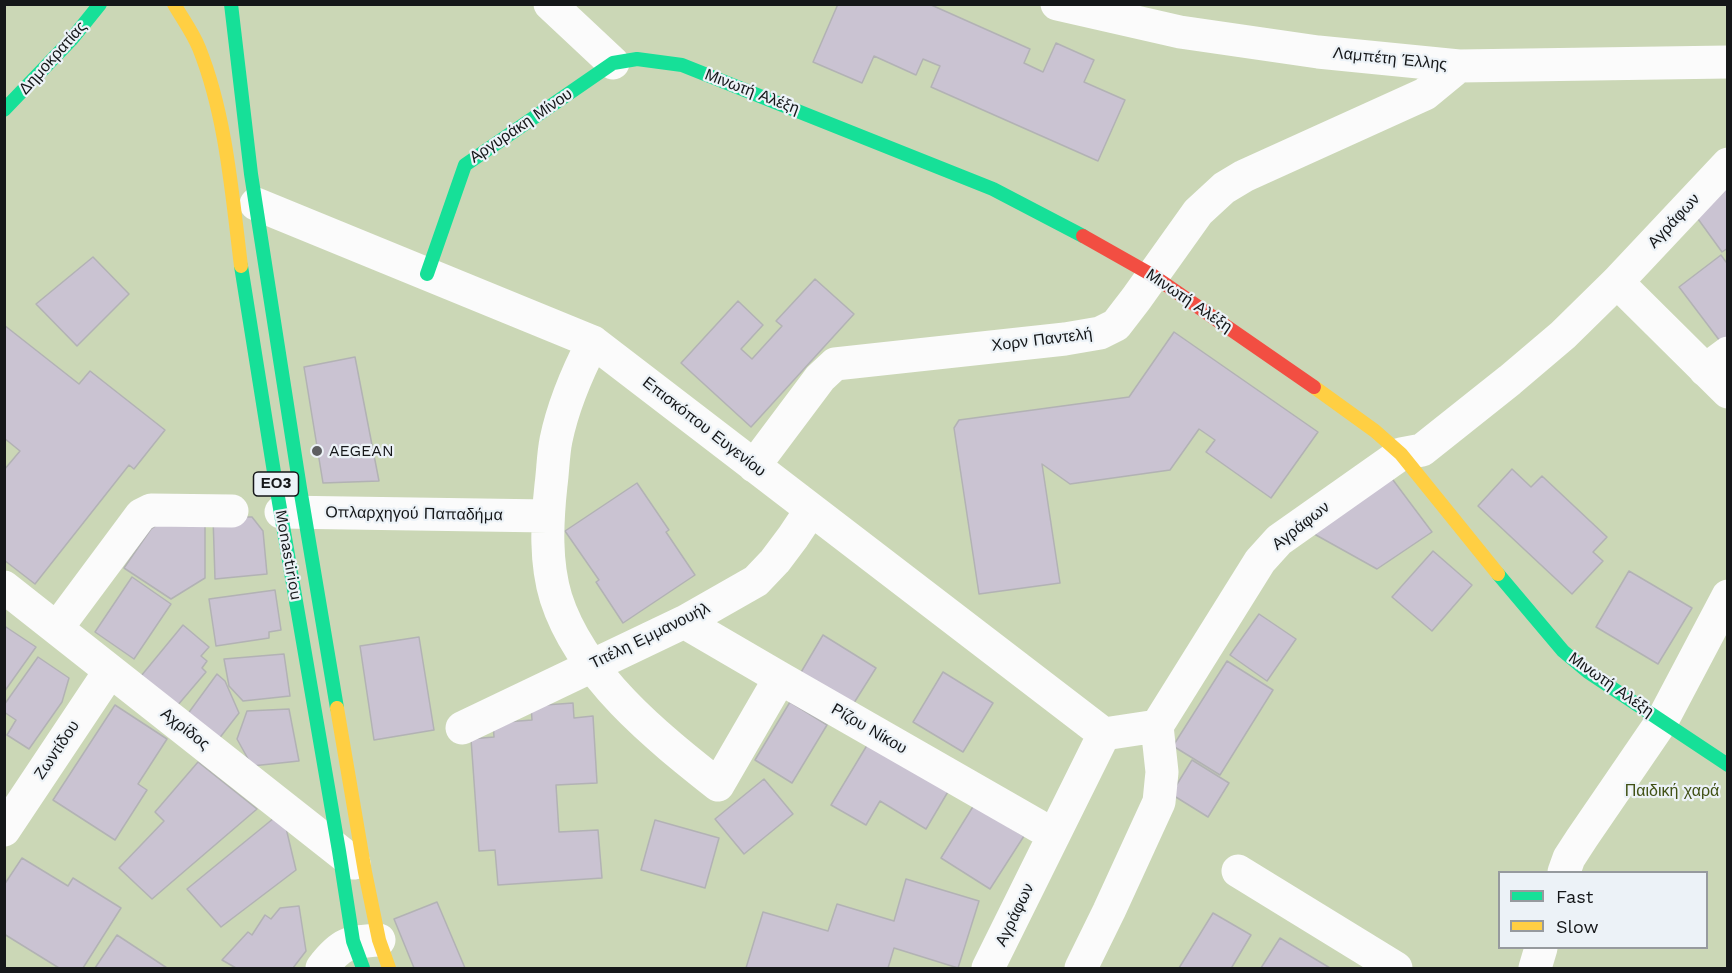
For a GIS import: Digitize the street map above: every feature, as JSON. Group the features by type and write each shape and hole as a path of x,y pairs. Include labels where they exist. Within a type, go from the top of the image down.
{"main road":[{"name":"Δημοκρατίας","path":"4,110 71,40 100,4"},
{"name":"Monastiriou","path":"174,4 198,46 209,76 221,127 245,293 293,512 365,872 371,954"},
{"name":"Monastiriou","path":"231,4 241,96 268,291 293,512 346,903 371,954"},
{"name":"Μινωτή Αλέξη","path":"613,63 637,59 682,65 783,104 993,189 1152,275 1356,418 1401,454 1563,651 1588,672 1728,765"},
{"name":"Αργυράκη Μίνου","path":"427,274 465,165 613,63"}],"street":[{"path":"550,4 613,63"},
{"name":"Λαμπέτη Έλλης","path":"1057,4 1180,32 1318,52 1459,66 1728,62"},
{"name":"Χορν Παντελή","path":"754,466 820,378 835,364 1065,339 1100,333 1116,325 1198,212 1224,188 1244,176 1425,94 1459,66"},
{"name":"Αγράφων","path":"1158,726 1260,561 1279,540 1401,454 1422,450 1510,380 1563,335 1617,282 1728,164"},
{"name":"Επισκόπου Ευγενίου","path":"256,204 593,342 1104,734"},
{"path":"1617,282 1720,372"},
{"path":"593,342 583,360 563,414 556,442 548,516 549,560 556,598 571,633 592,666 640,721 718,785 780,678"},
{"path":"57,628 141,515 151,510 232,511"},
{"name":"Τιτέλη Εμμανουήλ","path":"462,728 684,622 756,581 776,561 811,510"},
{"name":"Οπλαρχηγού Παπαδήμα","path":"293,512 548,516"},
{"name":"Αχρίδος","path":"7,595 57,628 365,872"},
{"path":"1565,871 1569,858 1582,837 1662,721 1728,596"},
{"name":"Ρίζου Νίκου","path":"684,622 1054,835"},
{"name":"Ζωντίδου","path":"4,830 110,671"},
{"path":"1081,969 1159,802 1162,772 1158,726 1104,734"},
{"name":"Αγράφων","path":"988,969 1104,734"},
{"path":"1238,871 1382,965"},
{"path":"1535,969 1541,949"},
{"path":"322,969 334,953 371,954"}],"green space":[{"name":"Παιδική χαρά","path":"5,5 1727,5 1727,968 5,968"}],"building":[{"path":"838,4 929,4 1030,49 1024,63 1043,72 1056,43 1094,60 1084,82 1125,100 1098,161 931,87 940,66 923,59 916,75 874,56 862,83 813,62"},
{"path":"1728,187 1728,248 1722,252 1693,212"},
{"path":"1721,255 1726,262 1728,261 1728,342 1723,345 1679,287"},
{"path":"93,257 129,294 77,346 36,304"},
{"path":"815,279 854,314 751,427 681,363 738,301 763,325 741,349 752,359 782,326 776,321"},
{"path":"4,325 79,384 90,371 165,430 134,469 129,465 35,584 4,560 4,470 20,451 4,438"},
{"path":"1174,332 1318,432 1271,498 1206,452 1215,440 1199,429 1170,470 1070,484 1042,464 1060,583 979,594 954,428 959,420 1129,397"},
{"path":"355,357 379,481 323,483 304,367"},
{"path":"1512,469 1531,487 1542,476 1607,537 1593,552 1603,561 1572,594 1478,506"},
{"path":"1387,472 1432,532 1377,569 1307,530"},
{"path":"637,483 669,530 666,532 695,575 623,623 596,582 599,580 565,531"},
{"path":"213,517 252,517 263,531 267,574 215,579"},
{"path":"157,525 205,526 205,578 171,599 124,568 151,529"},
{"path":"1433,551 1472,585 1432,631 1392,597"},
{"path":"1629,571 1692,608 1658,664 1596,627"},
{"path":"132,577 171,604 134,659 95,632"},
{"path":"275,590 281,630 269,632 269,638 216,646 209,599"},
{"path":"1259,614 1296,639 1267,681 1230,655"},
{"path":"183,625 209,647 201,656 207,661 202,668 206,672 177,706 141,676"},
{"path":"6,627 36,647 4,692 4,631"},
{"path":"823,635 876,668 852,706 800,674"},
{"path":"419,637 434,730 374,740 360,646"},
{"path":"284,654 290,696 243,701 229,686 224,659"},
{"path":"38,657 69,678 62,702 29,749 7,735 16,720 4,712 4,705"},
{"path":"1227,661 1273,690 1220,775 1173,746"},
{"path":"943,672 993,703 963,752 913,722"},
{"path":"217,674 225,681 239,713 218,740 187,715"},
{"path":"790,702 827,725 792,783 755,760"},
{"path":"573,703 574,718 593,716 597,783 556,785 559,832 598,830 602,878 498,885 495,850 479,851 471,739 494,737 493,723 532,720 531,706"},
{"path":"115,705 167,739 138,784 147,790 115,840 53,800"},
{"path":"289,709 299,761 252,766 237,739 247,711"},
{"path":"869,742 949,790 926,829 880,801 866,825 831,805"},
{"path":"1192,760 1229,783 1208,817 1171,794"},
{"path":"198,762 257,809 152,899 119,868 164,821 155,812"},
{"path":"764,779 793,814 744,854 715,819"},
{"path":"974,805 1024,836 990,889 941,858"},
{"path":"274,818 286,828 296,870 221,927 187,889"},
{"path":"655,820 719,838 705,888 641,870"},
{"path":"22,858 68,886 73,878 121,908 83,968 59,968 4,934 4,885"},
{"path":"906,879 979,901 958,968 894,948 888,968 746,968 763,912 828,931 837,904 894,921"},
{"path":"437,902 465,968 414,968 394,919"},
{"path":"299,906 306,951 293,968 236,968 222,960 248,932 252,935 265,915 271,919 280,908"},
{"path":"1213,913 1251,935 1232,967 1235,968 1179,968"},
{"path":"117,935 167,968 95,968"},
{"path":"1280,938 1330,968 1261,968"}],"traffic: fast":[{"path":"4,110 71,40 100,4"},
{"path":"231,4 251,174 337,708"},
{"path":"427,274 465,165 613,63 637,59 682,65 993,189 1083,236"},
{"path":"241,266 353,941 363,968"},
{"path":"1498,574 1563,651 1588,672 1728,765"}],"traffic: slow":[{"path":"174,4 199,48 216,100 227,155 241,266"},
{"path":"1314,387 1375,431 1401,454 1498,574"},
{"path":"337,708 365,872 379,940 389,968"}],"traffic: jam":[{"path":"1083,236 1152,275 1314,387"}],"place":[{"name":"AEGEAN","path":"317,451"}]}
